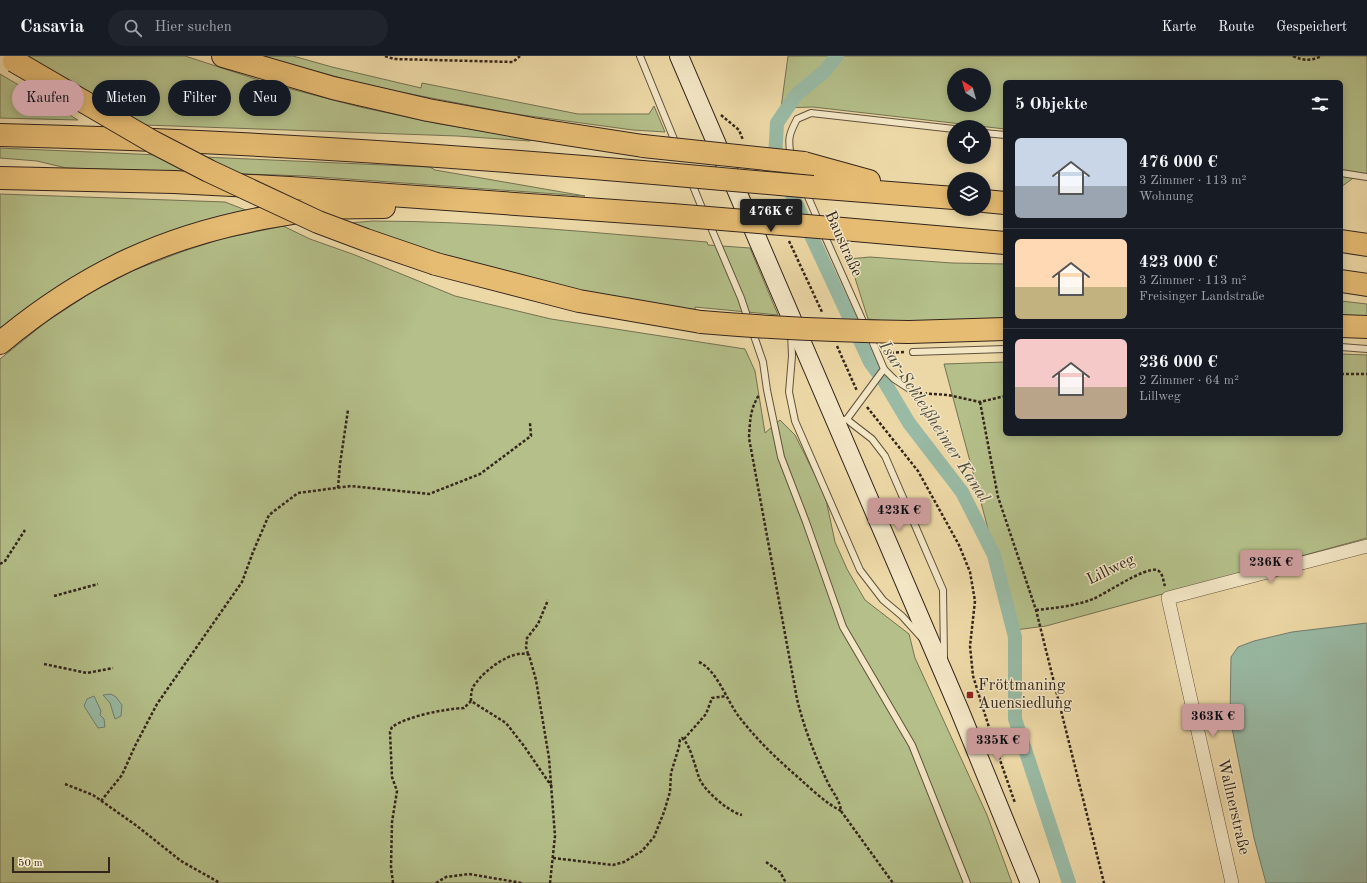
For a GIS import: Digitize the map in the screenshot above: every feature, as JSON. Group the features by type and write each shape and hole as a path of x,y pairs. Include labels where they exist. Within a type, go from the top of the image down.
{"highway":[{"path":"223,56 333,88 428,110 533,129 643,146 803,175 918,194 947,197"},
{"path":"9,59 153,142 209,171 318,222 436,264 579,301 701,322 833,331 911,342 1003,329"},
{"path":"0,135 74,136 267,146 532,162 654,173 803,175"},
{"path":"0,178 174,182 267,186 672,215 1003,243"},
{"path":"991,201 1003,202"},
{"path":"0,343 47,306 102,272 162,245 198,233 258,219 323,208 388,206 465,211 492,202"},
{"path":"1343,241 1367,245"},
{"path":"1343,281 1367,285"},
{"path":"1343,326 1367,327"}],"main road":[{"path":"679,56 791,317 842,421 935,654 976,748 1030,883"}],"street":[{"path":"1168,598 1367,546"},
{"name":"Wallnerstraße","path":"1168,598 1232,883"}],"lane":[{"path":"640,56 682,160"},
{"name":"Baustraße","path":"911,390 883,371 877,353 803,175 791,158 788,142 790,132 797,119 811,113 947,128"},
{"path":"991,134 1003,135"},
{"path":"686,167 730,276 741,298 763,362 767,390 781,457 806,522 843,627 912,745 967,883"},
{"path":"1343,173 1367,177"},
{"path":"791,317 792,356 789,392 798,428 860,570 883,600 902,616 935,654"},
{"path":"911,342 1003,349"},
{"path":"1343,347 1367,349"},
{"path":"883,371 842,421 872,439 885,456 943,590 944,675"}],"path":[{"path":"385,56 394,59 513,62 520,56"},
{"path":"1293,56 1303,60 1315,59 1322,56"},
{"path":"877,353 911,342"},
{"path":"1343,374 1367,374"},
{"path":"767,390 760,392 753,404 750,420 750,438 787,650 802,721 828,784 840,803 841,811"},
{"path":"911,390 920,393 948,395 980,402 1003,396"},
{"path":"980,402 998,497 1036,610 1104,883"},
{"path":"338,488 348,410"},
{"path":"101,801 122,775 157,704 242,582 269,515 298,493 351,486 429,494 480,474 531,436 530,423"},
{"path":"0,564 5,561 25,530"},
{"name":"Lillweg","path":"1036,610 1066,606 1093,599 1136,576 1152,570 1158,570 1161,573 1168,598"},
{"path":"54,596 98,584"},
{"path":"548,600 538,624 527,638 526,647 538,688 552,787 556,836 550,883"},
{"path":"393,883 391,867 392,822 397,791 392,777 390,732 392,727 410,718 452,709 464,708 471,701 473,688 476,683 488,670 507,658 522,654 528,655"},
{"path":"699,662 704,664 714,676 738,717 770,752 810,788 841,811 893,883"},
{"path":"44,664 87,673 113,668"},
{"path":"553,858 613,865 624,862 642,851 651,841 660,825 670,792 671,770 680,740 682,738 684,739 706,714 712,698 726,696"},
{"path":"471,701 506,723 552,787"},
{"path":"684,739 691,753 700,780 706,788 725,806 742,815"},
{"path":"65,784 93,795 137,826 181,860 220,883"},
{"path":"766,862 780,872 786,883"},
{"path":"436,883 446,877 469,874 522,883"}],"green space":[{"path":"23,56 185,56 259,80 239,80 239,116 291,116 291,89 360,107 440,124 507,135 531,136 530,141 457,136 145,125 129,116 160,116 160,80 92,80 92,95 84,90 84,80 65,80"},
{"path":"260,56 293,56 332,67 421,88 422,83 578,114 649,114 654,106 665,132 633,130 515,114 374,87"},
{"path":"788,56 1367,56 1367,174 1360,173 1343,186 1343,80 1003,80 1003,129 991,127 991,120 947,120 947,122 813,107 781,108"},
{"path":"0,74 12,81 12,116 71,116 78,120 0,118"},
{"path":"0,148 430,167 435,170 585,196 306,176 66,168 37,161 0,158"},
{"path":"0,194 225,202 256,214 236,217 0,336"},
{"path":"372,221 456,223 540,228 707,242 708,245 750,248 778,315 695,307 695,313 646,306 439,258 349,223"},
{"path":"283,226 310,239 355,255 455,296 551,319 745,349 755,371 765,433 780,420 795,435 825,495 835,542 847,569 865,600 909,634 915,658 987,815 1012,883 0,883 0,359 46,322 92,292 132,271 181,252 221,239"},
{"path":"870,257 952,263 1003,264 1003,322 909,324 868,319 849,259"},
{"path":"1343,301 1367,304 1367,320 1343,319"},
{"path":"1343,354 1367,355 1367,538 1046,626 1015,630 944,364 1003,362 1003,436 1343,436"}],"shaded area":[{"path":"1367,623 1367,883 1266,883 1254,838 1230,718 1231,657 1238,647 1254,641 1292,632"},
{"path":"111,694 116,697 122,705 121,716 115,719 110,703 103,695"},
{"path":"94,696 101,711 100,715 104,719 105,727 98,728 84,706 87,699"}],"waterway":[{"name":"Isar-Schleißheimer Kanal","path":"837,56 825,71 796,95 777,123 775,158 870,362 884,381 909,423 962,492 994,555 1015,637 1015,719 1069,883"}],"place":[{"name":"Fröttmaning Auensiedlung","path":"970,695"}]}
